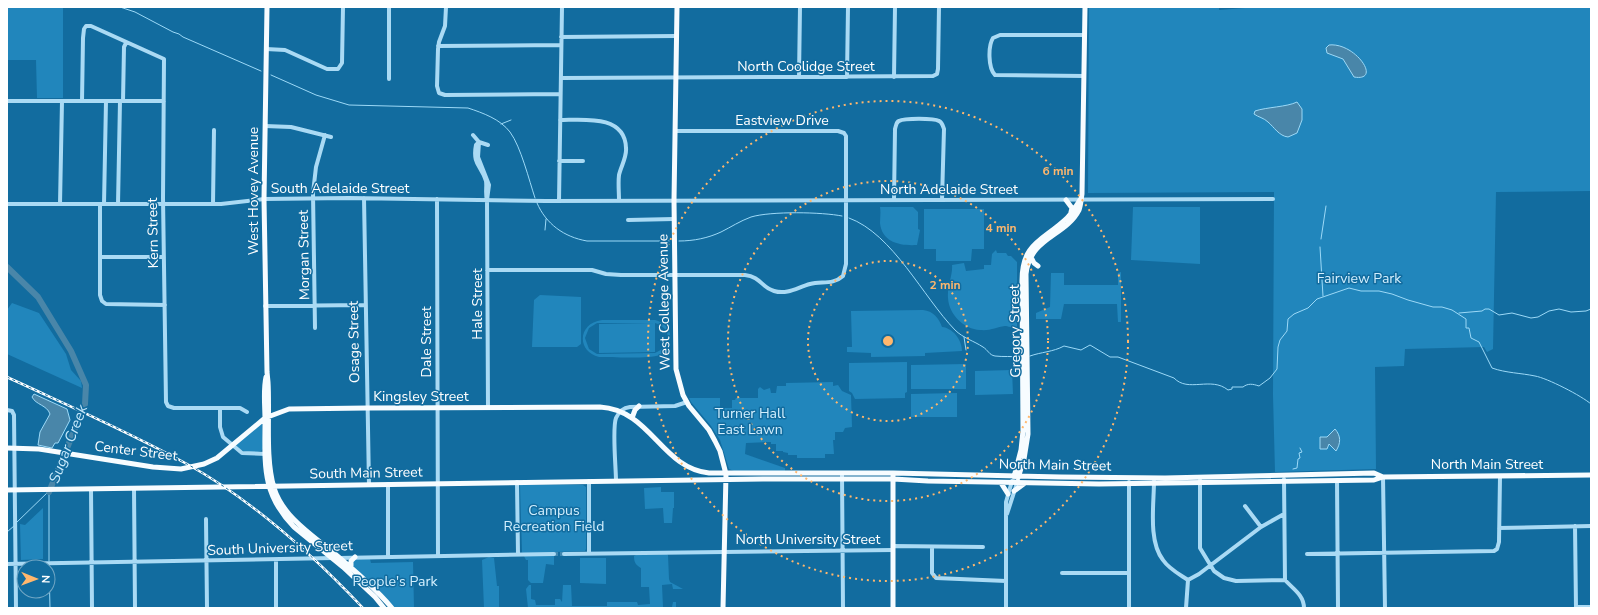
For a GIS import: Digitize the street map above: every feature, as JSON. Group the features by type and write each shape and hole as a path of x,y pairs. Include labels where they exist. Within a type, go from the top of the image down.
{"main road":[{"name":"West Hovey Avenue","path":"267,7 264,199 267,376 269,405 267,417"},
{"name":"West College Avenue","path":"677,7 674,200 676,369 680,388 687,402 709,430 715,441 720,451 726,474 723,608"},
{"name":"Gregory Street","path":"1014,483 1022,465 1028,434 1026,274 1031,257 1036,248 1074,216 1079,208 1081,200 1085,7"},
{"path":"1066,200 1072,208 1071,213"},
{"name":"Gregory Street","path":"1016,477 1016,468 1021,450 1023,432 1023,263 1034,244 1071,213 1081,200"},
{"path":"1031,257 1034,263 1038,266"},
{"name":"West Hovey Avenue","path":"267,376 265,382 267,417 266,472 271,486"},
{"path":"269,405 279,412"},
{"path":"632,418 634,410 639,406"},
{"name":"Kingsley Street","path":"232,445 267,417 279,412 298,409 600,408 615,409 632,418 685,466 704,473 726,474"},
{"name":"Center Street","path":"7,448 57,452 168,469 181,469 210,461 232,445"},
{"path":"1022,465 1025,472 1031,477"},
{"path":"1003,476 1016,468"},
{"path":"893,473 893,608"},
{"name":"North Main Street","path":"726,474 893,473 972,474 1016,477 1154,478 1374,473 1384,477"},
{"name":"North Main Street","path":"726,480 892,479 1001,483 1199,484 1284,479 1374,480 1384,477 1591,475"},
{"name":"South Main Street","path":"7,490 726,480"},
{"path":"1001,483 1008,494"},
{"path":"1014,491 1025,483"},
{"path":"271,486 273,496 287,519 332,558 384,607"},
{"path":"271,486 293,518 375,589 392,608"},
{"path":"280,500 281,490 286,486"},
{"path":"260,487 273,496"},
{"path":"351,568 350,561 355,557"}],"street":[{"path":"266,49 285,50 327,69 338,69 342,63 343,7"},
{"path":"389,79 390,7"},
{"path":"446,7 445,26 438,46 437,86 440,93 445,95 560,94"},
{"path":"559,201 562,7"},
{"path":"799,77 800,7"},
{"path":"847,77 848,7"},
{"path":"894,77 895,7"},
{"name":"North Coolidge Street","path":"561,78 894,77 936,75 938,69 939,7"},
{"path":"82,101 84,29 86,26 91,26 126,42 124,47 121,101 118,204"},
{"path":"1084,35 1000,35 992,38 990,42 990,67 993,73 998,76 1084,76"},
{"path":"561,37 676,36"},
{"name":"Kern Street","path":"126,42 164,59 162,179 164,204 166,402 168,406 174,408 220,408"},
{"path":"438,46 561,45"},
{"path":"7,101 164,101"},
{"path":"60,204 62,101"},
{"path":"106,101 100,295 103,303 106,304 165,305"},
{"path":"894,200 895,129 896,124 905,119 939,120 942,124 944,129 942,200"},
{"path":"560,120 600,121 610,124 619,130 623,136 626,148 619,176 619,200"},
{"path":"265,126 292,127 331,137"},
{"path":"213,204 214,130"},
{"name":"Eastview Drive","path":"487,270 592,270 614,275 751,275 760,280 768,288 783,292 789,292 811,283 838,280 843,276 846,268 846,136 842,132 675,131"},
{"name":"Morgan Street","path":"315,328 314,180 325,135"},
{"path":"473,136 479,142 488,145"},
{"name":"Hale Street","path":"479,142 476,145 474,152 486,181 487,200 488,408"},
{"path":"559,161 583,161"},
{"name":"South Adelaide Street","path":"7,204 213,204 264,199 364,198 559,201 674,200"},
{"name":"Osage Street","path":"364,198 369,485"},
{"name":"Dale Street","path":"437,199 438,556"},
{"name":"North Adelaide Street","path":"674,200 1273,199"},
{"path":"628,220 674,219"},
{"path":"100,257 164,257"},
{"path":"266,306 365,305"},
{"name":"Kingsley Street","path":"620,411 625,408 639,406 675,406 687,402"},
{"path":"247,412 240,408 220,408 221,434 242,453 267,454"},
{"path":"7,410 14,412 16,559"},
{"path":"616,481 615,425 616,418 620,411"},
{"path":"842,473 843,608"},
{"path":"1200,477 1200,548 1210,565 1219,576 1229,580 1242,582 1285,580"},
{"path":"1384,477 1385,608"},
{"path":"1308,554 1493,552 1499,545 1500,477"},
{"path":"1129,478 1129,608"},
{"path":"1154,478 1155,545 1163,561 1188,580"},
{"path":"1284,479 1285,580 1302,597 1304,608"},
{"path":"1337,480 1338,608"},
{"path":"589,481 590,553"},
{"path":"518,482 518,554"},
{"path":"1005,520 1014,491 1014,483"},
{"path":"1006,608 1006,502 1008,494 1014,483"},
{"path":"388,484 388,557"},
{"path":"134,488 135,608"},
{"path":"91,489 92,608"},
{"path":"1245,506 1261,527"},
{"path":"1188,580 1199,574 1261,527 1284,514"},
{"path":"206,519 207,608"},
{"path":"1575,526 1576,608 1591,607"},
{"path":"1499,528 1591,526"},
{"path":"932,547 932,574 936,578 1006,580"},
{"name":"North University Street","path":"724,551 842,550 932,547 983,548"},
{"path":"564,554 724,551"},
{"name":"South University Street","path":"56,564 554,554"},
{"path":"276,560 276,608"},
{"name":"South University Street","path":"7,564 16,564"},
{"path":"1062,573 1129,573"},
{"path":"1186,608 1188,580"}],"green space":[{"path":"7,7 63,7 63,98 37,98 36,60 7,60"},
{"name":"Fairview Park","path":"1089,7 1219,7 1219,10 1258,7 1591,7 1591,191 1496,192 1493,349 1487,352 1484,347 1405,349 1404,366 1375,367 1376,469 1275,472 1273,395 1274,192 1088,193"},
{"path":"880,207 913,207 918,212 918,229 920,230 917,245 899,244 888,239 884,235 880,223"},
{"path":"1133,207 1200,207 1200,264 1131,260"},
{"path":"924,209 984,209 984,249 972,249 971,261 936,261 936,249 924,249"},
{"path":"996,250 997,253 1006,253 1017,262 1017,328 1005,326 987,330 974,329 958,320 951,310 948,294 952,265 964,263 966,271 984,269 984,265 991,265 992,254"},
{"path":"1121,272 1121,322 1118,322 1117,304 1064,304 1061,319 1036,319 1036,313 1050,307 1051,273 1064,273 1064,285 1118,285 1118,273"},
{"path":"540,295 581,297 581,344 577,347 532,347 534,300"},
{"path":"12,303 39,313 66,354 71,370 81,381 82,388 7,354 7,310"},
{"path":"923,310 933,313 942,327 950,330 956,335 962,347 962,351 925,353 925,356 871,357 871,353 847,352 847,347 852,347 851,311"},
{"path":"602,320 658,321 663,323 668,329 670,334 669,344 664,351 655,356 599,357 586,349 583,337 584,331 588,326 594,322","holes":["597,323 655,323 661,325 665,329 668,337 665,346 655,353 597,354 589,349 585,338 589,328"]},
{"path":"655,323 655,352 599,353 599,324"},
{"path":"907,362 907,392 905,393 905,398 855,399 849,391 849,363"},
{"path":"966,364 966,389 911,389 911,365"},
{"path":"1012,370 1013,394 975,395 975,371"},
{"name":"Turner Hall East Lawn","path":"833,382 833,386 838,385 842,391 851,395 852,427 845,428 843,432 835,432 835,440 833,440 834,454 825,454 825,458 797,458 797,455 788,455 788,453 783,451 776,451 776,444 771,444 771,442 746,443 745,454 785,468 785,471 734,471 729,469 720,440 689,398 720,398 720,408 732,408 732,400 735,400 736,398 758,398 758,389 760,387 764,390 770,388 771,393 776,393 777,386 786,386 786,383"},
{"path":"957,393 957,417 911,417 911,394"},
{"path":"262,423 263,449 261,451 248,452 236,446 237,444"},
{"name":"Campus Recreation Field","path":"520,485 583,485 586,487 586,549 585,551 554,552 554,565 546,564 543,583 531,583 528,580 528,560 526,560 522,552"},
{"path":"661,487 661,492 674,492 672,523 664,523 663,508 645,509 644,488"},
{"path":"43,508 43,559 21,559 20,524 25,525"},
{"path":"667,554 670,582 683,589 673,589 672,584 662,585 663,607 672,607 673,602 676,602 676,608 528,608 526,589 529,585 531,585 531,599 535,600 536,605 555,605 555,599 560,599 562,602 563,585 571,585 572,606 607,606 607,602 637,602 638,605 650,604 649,587 641,587 641,568 636,564 634,556"},
{"path":"489,557 494,558 497,586 499,586 499,608 484,608 482,560"},
{"path":"580,558 606,558 606,584 580,583"},
{"name":"People's Park","path":"354,559 370,559 371,563 413,562 414,608 395,608 378,589 353,568"}],"shaded area":[{"path":"1329,45 1348,49 1356,55 1366,68 1366,74 1362,77 1354,77 1343,59 1327,53 1326,48"},
{"path":"1297,102 1302,109 1302,120 1297,133 1288,137 1282,135 1266,121 1254,114 1255,111"},
{"path":"34,394 67,409 70,420 58,443 55,443 52,448 38,445 40,432 50,414 49,411 34,400 32,397"},
{"path":"1335,429 1340,440 1336,451 1329,444 1327,449 1320,449 1320,437 1327,437"}],"waterway":[{"path":"120,7 135,12 183,37 261,71"},
{"path":"271,75 316,95 349,105 468,108 485,114 506,127 514,138 535,198"},
{"path":"501,124 511,120"},
{"path":"537,203 545,217 551,223 563,233 579,239 587,241 669,241"},
{"path":"1321,239 1326,206"},
{"path":"679,241 695,240 711,236 739,222 760,215 796,213 842,216"},
{"path":"849,218 865,226 880,238 958,333 983,347 990,354 1019,357"},
{"path":"545,230 546,219"},
{"path":"1320,247 1323,296"},
{"name":"Sugar Creek","path":"7,267 38,297 71,351 86,385 85,404 49,492"},
{"path":"1030,356 1056,350 1064,346 1081,350 1090,345 1110,357 1118,357 1186,384 1214,384 1228,390 1232,389 1232,387 1243,387 1249,384 1259,386 1270,378 1277,369 1278,347 1280,340 1287,331 1288,319 1294,314 1308,308 1317,299 1349,288 1361,291 1379,291 1433,307 1442,307 1452,310 1466,319 1466,328 1469,328 1471,338 1479,342 1492,368 1540,377 1564,388 1591,404"},
{"path":"1459,313 1489,309 1499,315 1512,313 1531,318 1559,309 1571,312 1586,311 1591,309"},
{"path":"964,337 966,350"},
{"path":"1293,469 1297,468 1298,459 1300,458 1299,453 1302,452 1300,448"},
{"name":"Sugar Creek","path":"16,523 48,492"},
{"path":"49,492 49,559"},
{"name":"Sugar Creek","path":"7,532 14,526"},
{"path":"50,599 50,608"}],"tunnel":[{"path":"554,554 564,554"}],"railway":[{"path":"7,377 143,441 211,478 235,494 280,529 302,548 363,608"}]}
